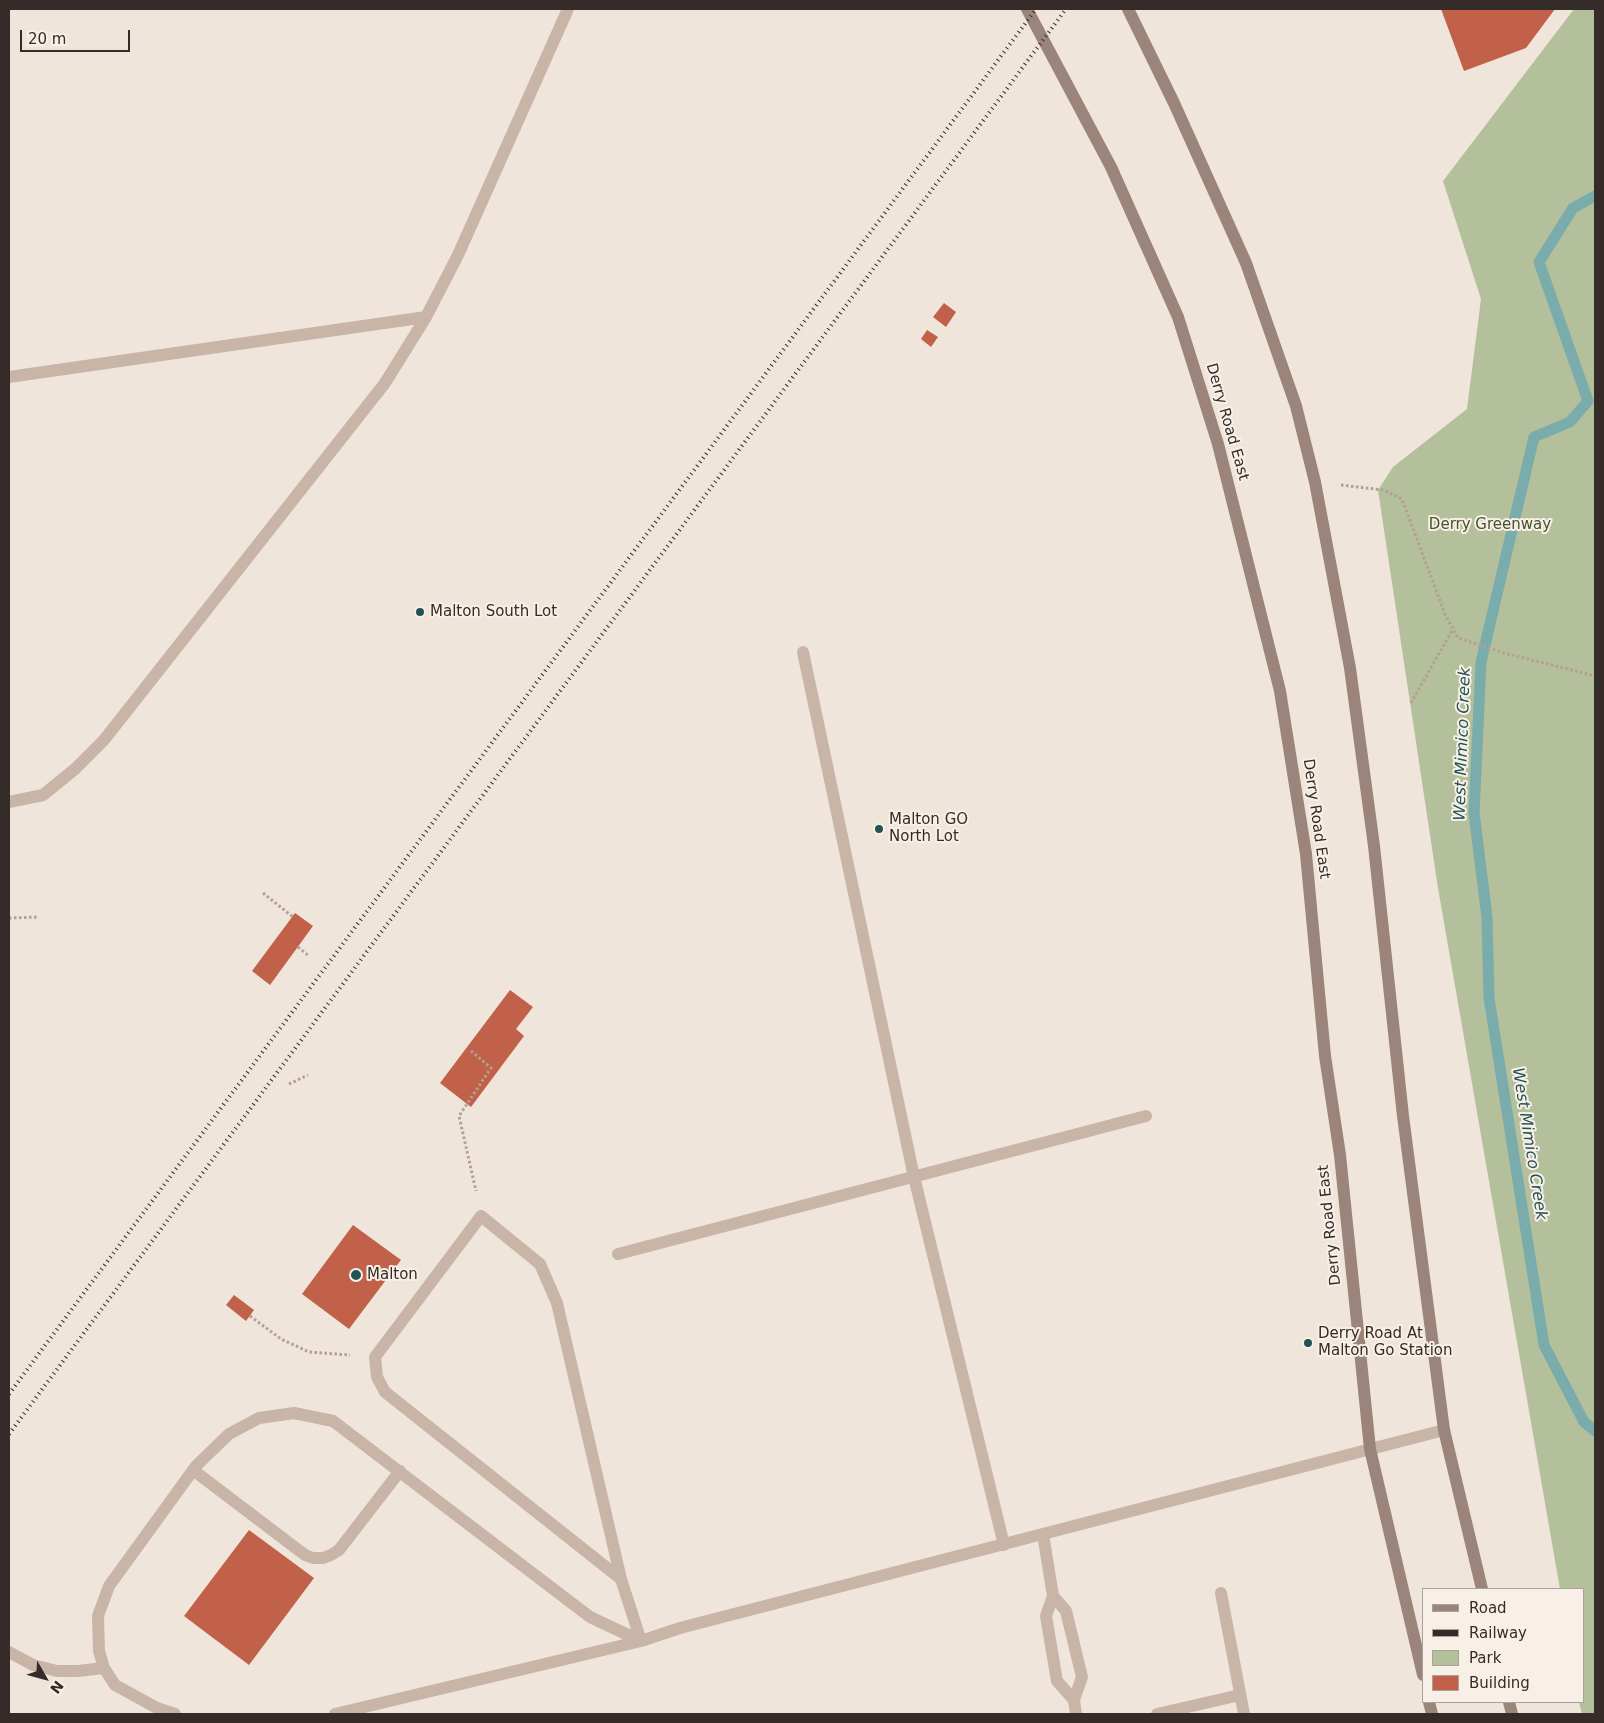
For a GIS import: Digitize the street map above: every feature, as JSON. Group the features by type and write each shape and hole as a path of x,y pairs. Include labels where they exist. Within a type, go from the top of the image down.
{"main road":[{"name":"Derry Road East","path":"1027,9 1112,167 1178,317 1218,444 1280,691 1306,854 1325,1056 1340,1154 1370,1448 1422,1671"},
{"path":"1128,9 1174,102 1246,263 1296,406 1315,482 1350,668 1370,816 1403,1116 1444,1430 1482,1588"}],"lane":[{"path":"9,802 43,795 75,769 104,740 385,383 426,317 467,236 568,9"},
{"path":"9,377 426,317"},
{"path":"803,652 914,1177 1004,1545"},
{"path":"618,1254 1146,1116"},
{"path":"621,1579 385,1392 377,1376 375,1357 481,1216 540,1264 558,1303 621,1579 640,1642"},
{"path":"175,1714 157,1708 115,1684 104,1668 99,1651 98,1616 109,1586 193,1470 229,1434 259,1418 294,1413 333,1420 590,1618 640,1642"},
{"path":"335,1714 640,1642 680,1628 1444,1430"},
{"path":"193,1470 305,1555 313,1558 323,1558 339,1550 400,1471"},
{"path":"1043,1534 1053,1596 1046,1616 1057,1682 1074,1700"},
{"path":"1222,1592 1244,1714"},
{"path":"1053,1596 1066,1611 1082,1677 1074,1700 1076,1714"},
{"path":"9,1652 33,1665 57,1671 104,1668"},
{"path":"1157,1714 1240,1695"}],"path":[{"path":"1315,482 1383,490 1402,499 1445,614 1458,638 1504,653 1595,676"},
{"path":"1411,703 1453,628"},
{"path":"263,893 293,916"},
{"path":"9,918 39,917"},
{"path":"298,947 309,956"},
{"path":"472,1051 491,1068 458,1116 481,1216"},
{"path":"289,1084 308,1075"},
{"path":"250,1316 281,1339 309,1352 375,1357"}],"green space":[{"name":"Derry Greenway","path":"1574,9 1595,9 1595,1714 1582,1714 1579,1703 1584,1703 1584,1588 1560,1588 1438,888 1378,490 1393,467 1467,409 1481,299 1443,181"}],"building":[{"path":"1441,9 1555,9 1526,48 1464,71"},
{"path":"944,303 956,312 946,327 933,317"},
{"path":"927,330 938,337 931,347 921,339"},
{"path":"295,913 313,926 270,985 252,971"},
{"path":"510,990 533,1007 516,1029 524,1036 471,1107 440,1083"},
{"path":"353,1225 401,1260 349,1329 302,1294"},
{"path":"234,1295 254,1310 246,1321 226,1305"},
{"path":"249,1530 314,1578 249,1665 184,1616"}],"waterway":[{"name":"West Mimico Creek","path":"1595,196 1573,208 1539,262 1588,401 1570,422 1534,437 1481,662 1474,813 1487,917 1489,998 1544,1345 1584,1422 1595,1431"}],"railway":[{"path":"9,1394 1036,9"},
{"path":"9,1434 1066,9"}],"place":[{"name":"Malton South Lot","path":"420,612"},
{"name":"Malton GO North Lot","path":"879,829"},
{"name":"Malton","path":"356,1275"},
{"name":"Derry Road At Malton Go Station","path":"1308,1343"}]}
